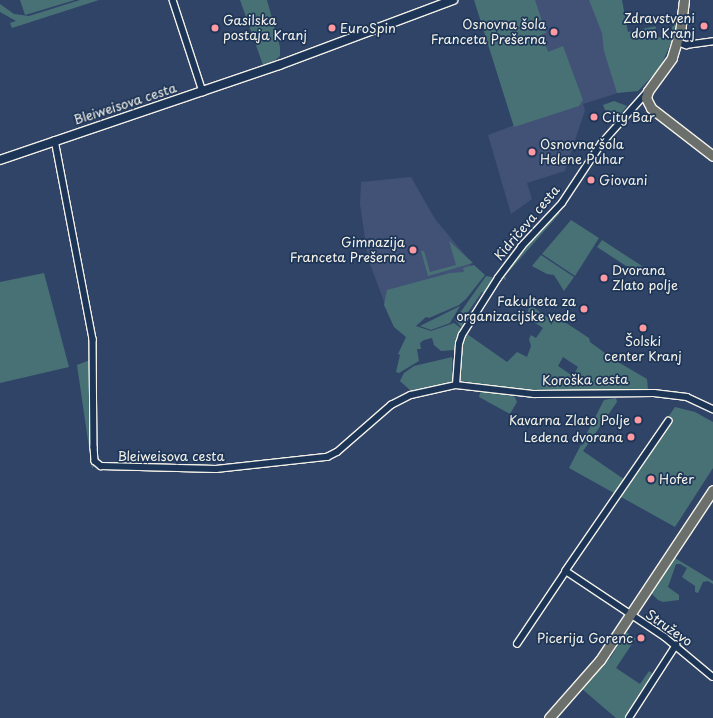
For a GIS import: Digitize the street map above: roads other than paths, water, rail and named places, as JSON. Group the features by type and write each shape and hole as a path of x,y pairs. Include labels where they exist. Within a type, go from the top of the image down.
{"main road":[{"name":"Bleiweisova cesta","path":"0,160 55,140 203,92 453,0"},
{"name":"Kidričeva cesta","path":"648,91 665,70 678,42 684,0"},
{"path":"648,91 647,103 651,108 713,156"},
{"path":"550,718 592,670 713,490"}],"street":[{"path":"173,0 203,92"},
{"path":"678,42 686,45 713,41"},
{"name":"Kidričeva cesta","path":"456,385 459,344 462,335 498,278 521,246 562,203 601,144 648,91"},
{"name":"Bleiweisova cesta","path":"55,140 93,339 94,447 96,461 101,466 216,469 327,457 338,452 391,405 412,394 456,385"},
{"name":"Koroška cesta","path":"456,385 534,394 654,393 687,398 713,409"},
{"path":"517,644 668,421"},
{"name":"Struževo","path":"566,571 676,645 713,677"},
{"path":"629,718 676,645"}],"place":[{"name":"Zdravstveni dom Kranj","path":"704,26"},
{"name":"Gasilska postaja Kranj","path":"215,28"},
{"name":"EuroSpin","path":"332,28"},
{"name":"Osnovna šola Franceta Prešerna","path":"554,32"},
{"name":"City Bar","path":"594,117"},
{"name":"Osnovna šola Helene Puhar","path":"532,152"},
{"name":"Giovani","path":"591,180"},
{"name":"Gimnazija Franceta Prešerna","path":"413,250"},
{"name":"Dvorana Zlato polje","path":"604,278"},
{"name":"Fakulteta za organizacijske vede","path":"584,309"},
{"name":"Šolski center Kranj","path":"643,328"},
{"name":"Kavarna Zlato Polje","path":"638,420"},
{"name":"Ledena dvorana","path":"631,437"},
{"name":"Hofer","path":"651,479"},
{"name":"Picerija Gorenc","path":"641,638"}]}
